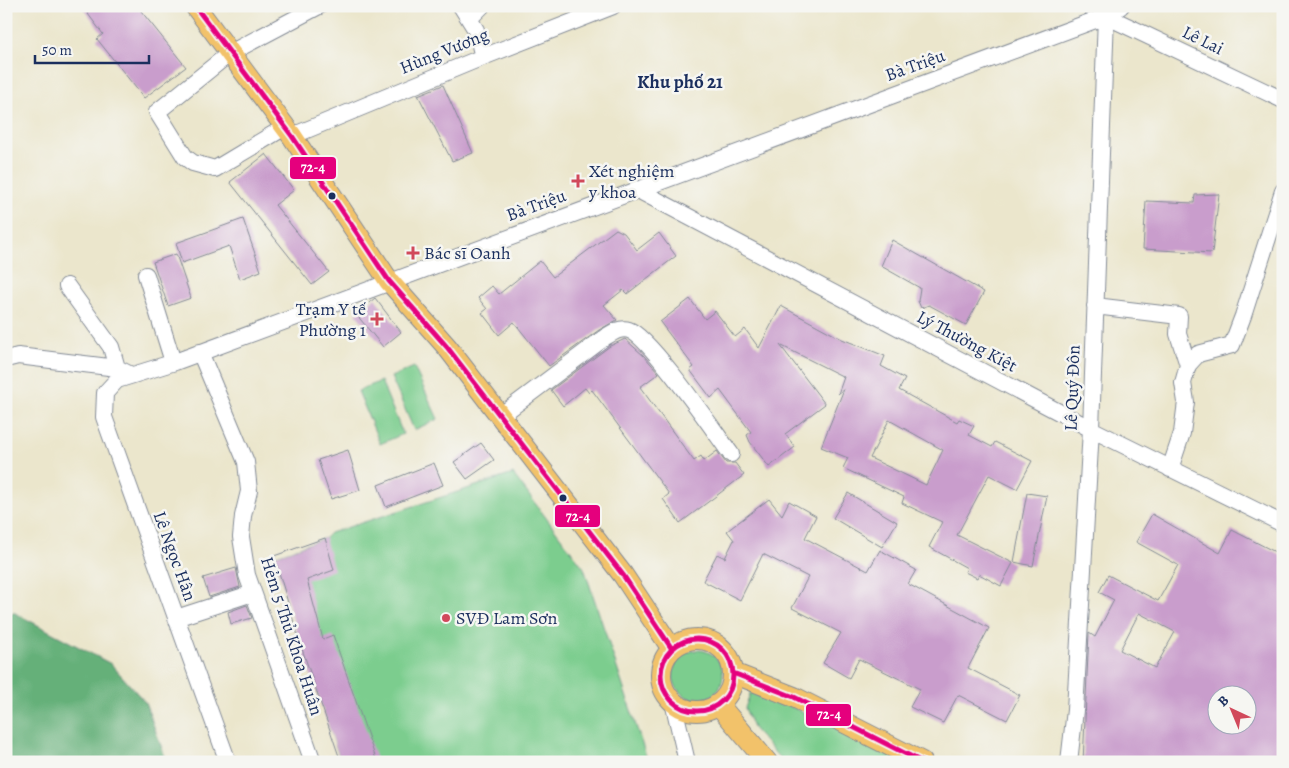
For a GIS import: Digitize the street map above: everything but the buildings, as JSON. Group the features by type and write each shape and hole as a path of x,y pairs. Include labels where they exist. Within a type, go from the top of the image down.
{"main road":[{"path":"195,6 288,131 389,281 447,347 623,575 672,649"},
{"path":"693,638 705,639 716,643 725,651 731,661 733,673 732,685 727,696 707,710 695,711 673,702 666,692 662,681 665,658 672,649 682,642 693,638"},
{"path":"733,673 794,697 922,762"},
{"path":"718,704 767,762"}],"street":[{"path":"230,53 319,6"},
{"path":"482,6 466,12 476,30 483,57"},
{"name":"Hùng Vương","path":"230,53 160,108 157,116 185,157 193,163 215,169 288,131 613,6"},
{"name":"Bà Triệu","path":"124,372 173,362 636,189 1103,11 1121,6"},
{"name":"Lê Lai","path":"1103,11 1283,100"},
{"name":"Lê Quý Đôn","path":"1069,762 1075,710 1091,429 1103,11"},
{"name":"Lý Thường Kiệt","path":"636,189 1091,429 1283,524"},
{"path":"1170,469 1182,433 1186,402 1183,383 1188,365 1198,354 1232,345 1283,191"},
{"path":"146,275 173,362"},
{"path":"67,286 111,347 124,372"},
{"path":"1095,306 1180,316 1178,334 1188,365"},
{"path":"500,416 604,338 623,329 630,330 654,353 731,454"},
{"name":"Hẻm 5 Thủ Khoa Huân","path":"200,352 246,462 249,491 243,516 241,537 247,574 313,762"},
{"path":"6,359 18,356 124,372"},
{"name":"Lê Ngọc Hân","path":"124,372 105,393 104,417 228,762"},
{"path":"176,618 253,593"},
{"path":"673,702 687,762"}],"green space":[{"path":"414,367 438,419 414,430 391,377"},
{"path":"381,381 403,434 380,444 358,391"},
{"name":"SVĐ Lam Sơn","path":"513,474 584,568 648,762 341,762 274,556 325,538 330,533"},
{"path":"6,612 15,613 111,664 145,702 167,762 6,762"},
{"path":"693,650 703,650 716,657 723,670 723,680 716,693 703,700 693,700 684,696 677,689 673,680 673,670 677,661 684,654"},
{"path":"752,688 908,762 783,762 753,728 745,708"}],"transit line":[{"name":"72-4","path":"195,6 292,136 389,281 447,347 623,575 672,649"},
{"name":"72-4","path":"697,639 711,642 723,649 730,661 733,675 730,689 723,701 711,708 697,711 683,708 671,701 664,689 661,675 664,661 671,649 683,642 697,639"},
{"name":"72-4","path":"733,673 794,697 922,762"}],"place":[{"name":"Xét nghiệm y khoa","path":"578,181"},
{"name":"Bác sĩ Oanh","path":"413,253"},
{"name":"Trạm Y tế Phường 1","path":"377,319"},
{"name":"SVĐ Lam Sơn","path":"446,618"}],"district":[{"name":"Khu phố 21","path":"680,82"}]}
